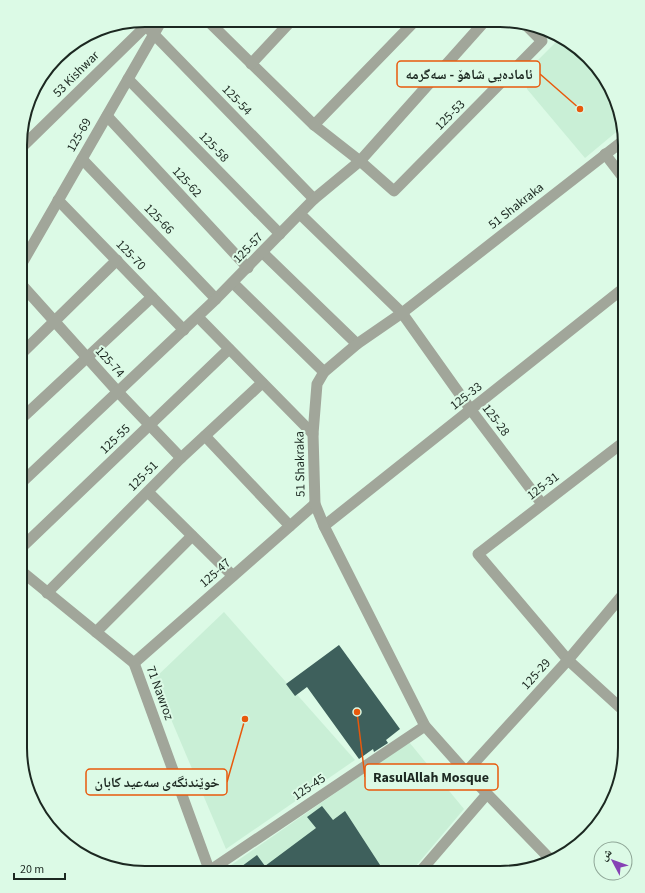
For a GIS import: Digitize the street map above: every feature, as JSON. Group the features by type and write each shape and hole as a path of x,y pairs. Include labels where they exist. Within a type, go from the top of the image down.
{"street":[{"name":"53 Kishwar","path":"27,142 141,27"},
{"name":"125-54","path":"149,27 154,34 314,199"},
{"name":"125-69","path":"27,254 158,27"},
{"path":"218,27 251,64 314,126 360,161"},
{"path":"251,64 285,27"},
{"path":"314,126 409,27"},
{"name":"125-57","path":"27,477 198,317 263,253 314,199 360,161 480,27"},
{"name":"125-53","path":"360,161 394,191 542,41 533,32"},
{"name":"125-58","path":"128,79 280,234"},
{"name":"125-62","path":"107,116 248,268"},
{"name":"51 Shakraka","path":"547,856 466,772 425,726 324,526 315,504 313,434 317,384 324,372 357,344 402,313 618,144"},
{"path":"605,154 618,171"},
{"name":"125-66","path":"82,159 216,299"},
{"name":"125-70","path":"58,200 184,330"},
{"name":"125-28","path":"300,214 402,313 470,410 542,504"},
{"path":"263,253 357,344"},
{"path":"27,348 117,260"},
{"path":"233,283 324,372"},
{"name":"125-74","path":"27,291 118,392 182,458"},
{"name":"125-33","path":"324,526 618,293"},
{"path":"27,413 152,297"},
{"path":"198,317 313,434"},
{"name":"125-55","path":"27,542 229,349"},
{"name":"125-51","path":"47,593 182,458 262,383"},
{"path":"205,436 290,526"},
{"name":"125-31","path":"568,660 478,554 618,446"},
{"path":"148,492 233,576"},
{"name":"125-47","path":"134,663 315,504"},
{"path":"96,632 192,536"},
{"name":"71 Nawroz","path":"27,576 134,663 208,866"},
{"name":"125-29","path":"466,772 568,660 618,600"},
{"path":"568,660 618,706"},
{"name":"125-45","path":"219,866 425,726"},
{"path":"426,866 487,794"}],"shaded area":[{"path":"555,41 572,51 594,73 606,93 616,122 617,131 585,158 527,89 526,72 556,42"},
{"path":"224,612 355,760 226,849 154,679"},
{"path":"409,742 464,809 416,866 230,866"}],"building":[{"path":"339,645 400,729 386,740 388,743 374,752 373,749 359,759 307,687 295,696 286,684"},
{"path":"322,806 333,820 345,811 381,866 265,866 316,828 307,817"},
{"path":"257,855 265,866 242,866"}],"place":[{"name":"ئامادەیی شاهۆ - سەگرمە","path":"580,109"},
{"name":"RasulAllah Mosque","path":"357,712"},
{"name":"خوێندنگەی سەعید کابان","path":"245,719"}]}
